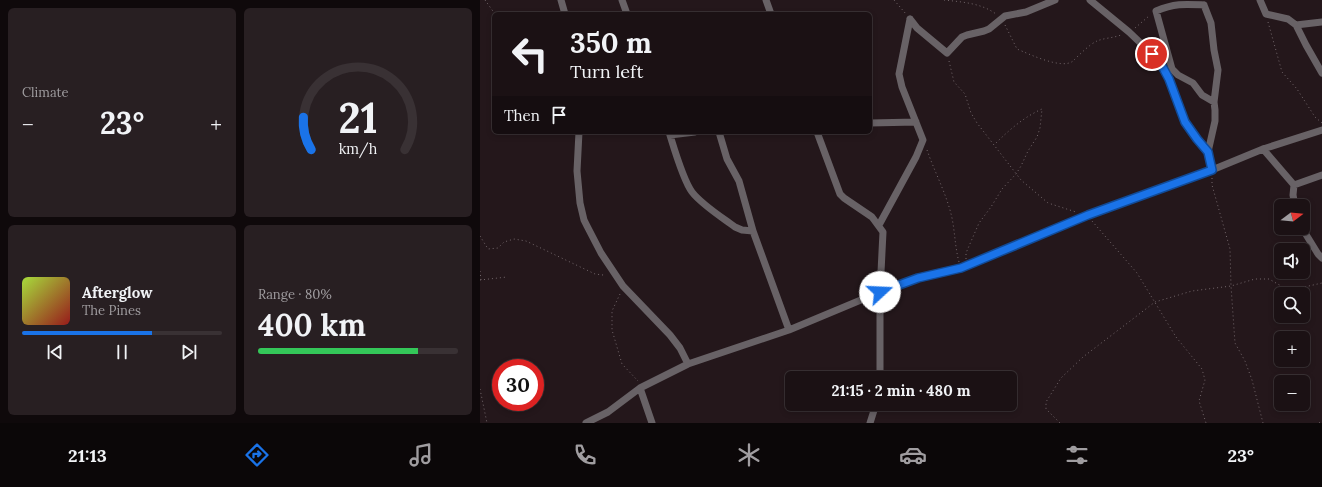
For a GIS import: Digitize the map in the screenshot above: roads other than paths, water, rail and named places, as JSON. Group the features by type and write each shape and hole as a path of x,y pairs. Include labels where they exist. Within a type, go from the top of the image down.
{"street":[{"path":"561,0 564,12"},
{"path":"622,0 626,12"},
{"path":"766,0 770,12"},
{"path":"879,225 916,158 923,140 902,87 899,74 910,19 930,40 947,53 962,37 989,29 1001,18 1026,12 1055,0"},
{"path":"1090,0 1129,32 1162,66 1169,79 1185,122 1208,152"},
{"path":"1260,0 1266,14 1288,19 1296,25 1322,73"},
{"path":"1212,170 1208,152 1215,121 1214,102 1218,70 1212,27 1206,2 1179,4 1168,6 1156,11 1172,69 1178,75 1193,83 1202,95 1214,102"},
{"path":"1296,25 1322,22"},
{"path":"872,122 916,122"},
{"path":"586,423 608,412 640,388 688,364 790,330 880,292 918,278 964,267 1088,215 1212,170 1263,149 1322,130"},
{"path":"579,134 577,171 583,214 587,226 601,253 623,286 670,334 680,348 688,364"},
{"path":"669,134 686,180 692,192 699,200 736,228 742,230 753,230"},
{"path":"720,134 727,159 739,181 753,230 790,330"},
{"path":"817,134 840,194 872,217 883,232 880,292 880,371"},
{"path":"1263,149 1294,185 1294,199"},
{"path":"1294,185 1322,175"},
{"path":"1306,235 1322,258"},
{"path":"640,388 652,423"},
{"path":"870,423 874,411"}]}
